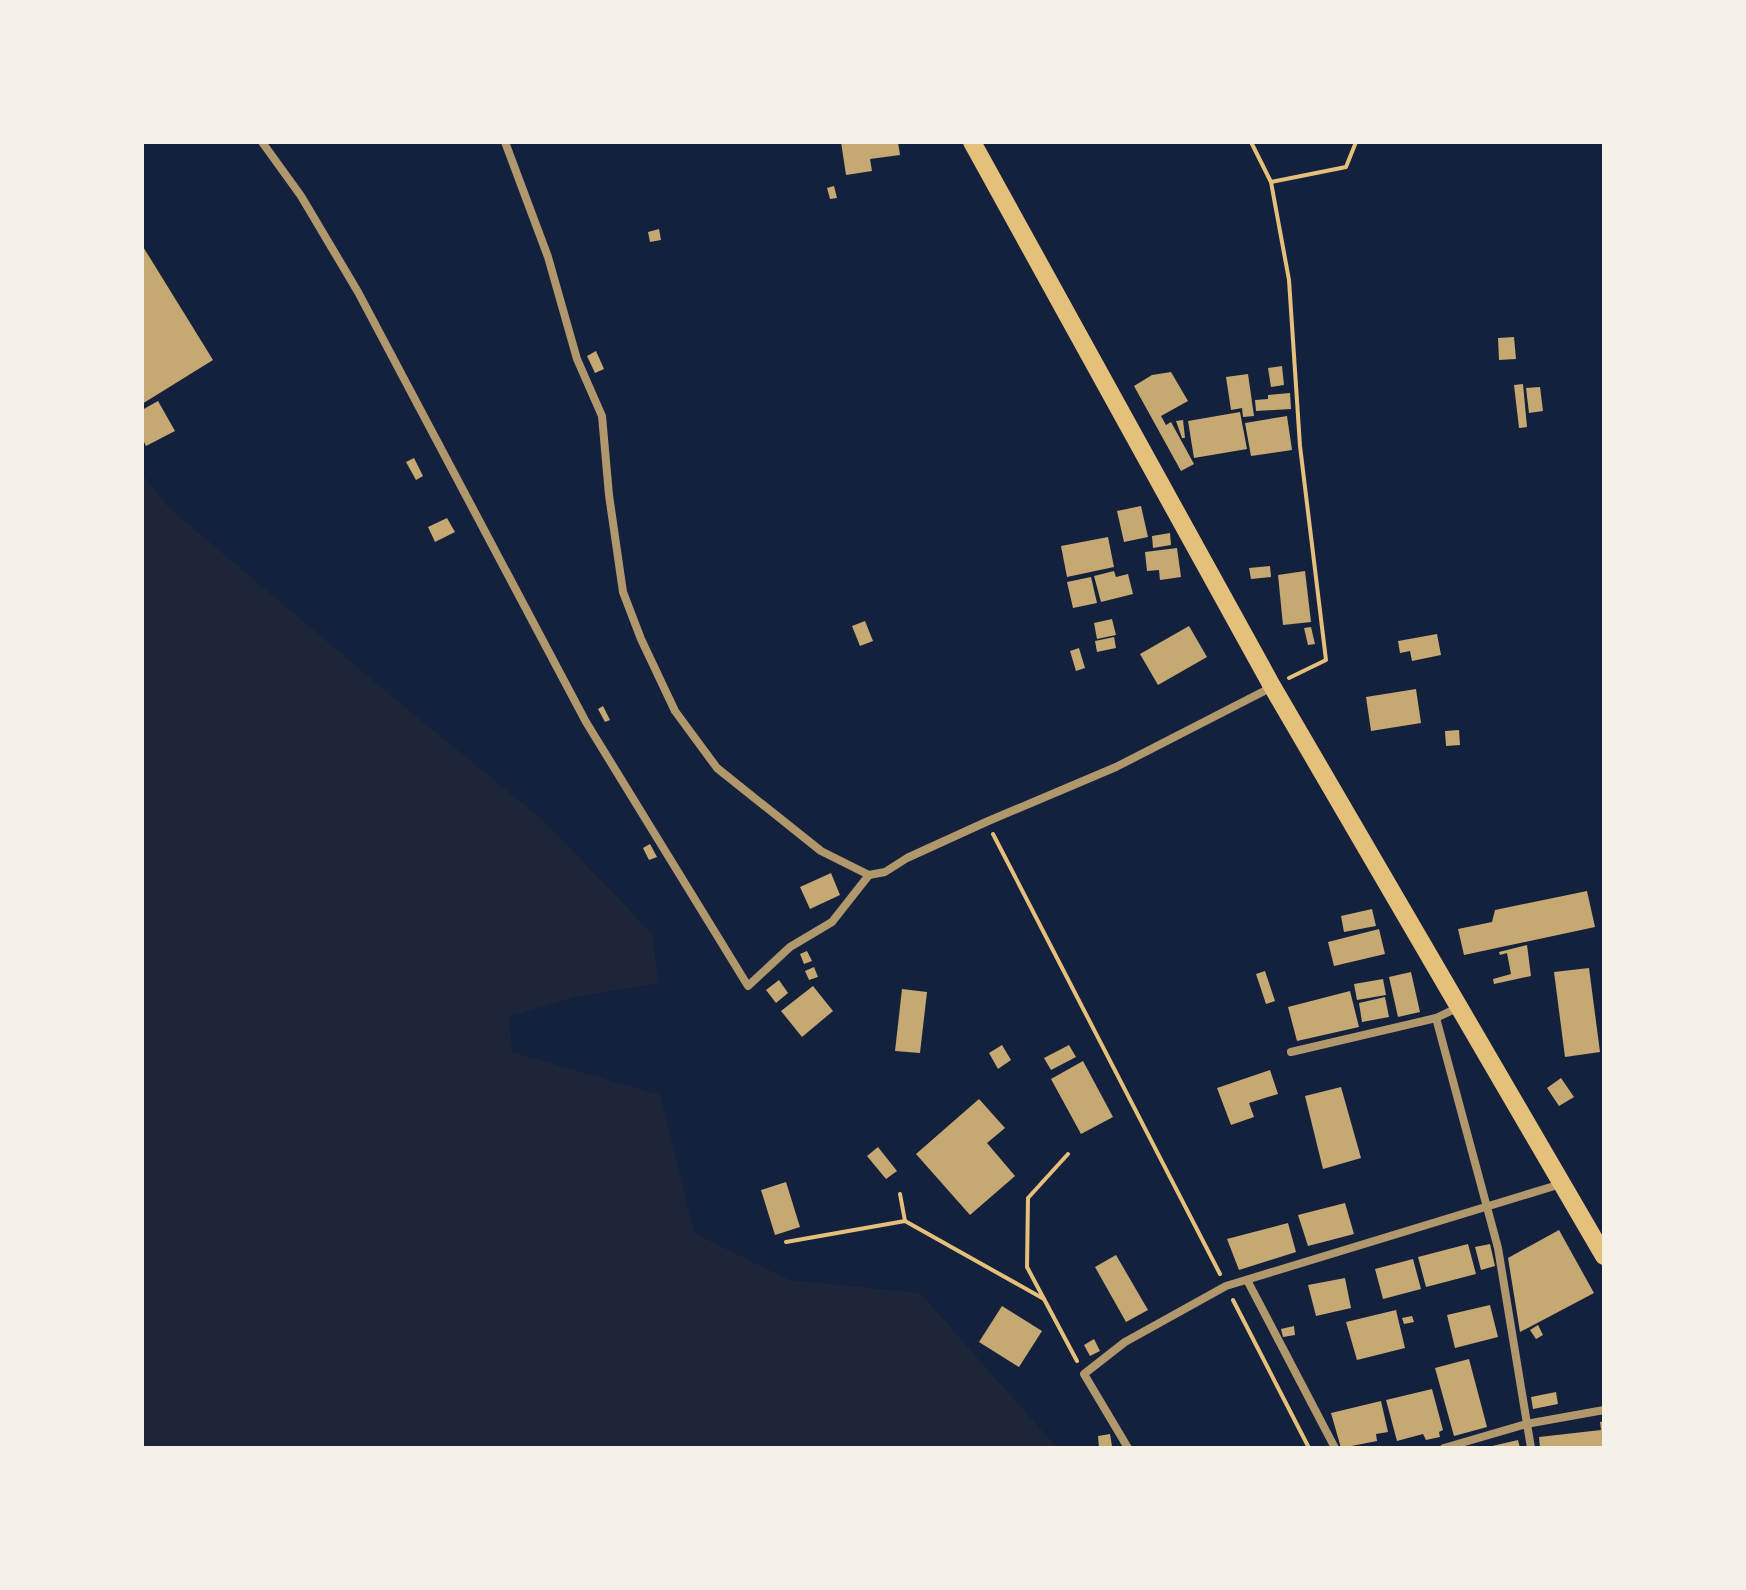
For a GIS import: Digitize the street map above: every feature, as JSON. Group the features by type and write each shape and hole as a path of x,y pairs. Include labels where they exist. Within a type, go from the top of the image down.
{"highway":[{"path":"972,142 1272,686 1604,1256"}],"street":[{"path":"262,142 301,196 358,292 586,722 748,986 790,947 832,922 869,875"},
{"path":"505,142 548,257 577,359 602,416 609,495 623,592 641,639 675,711 717,768 821,851 869,875 885,872 907,858 986,822 1116,767 1272,686"},
{"path":"1291,1052 1436,1018 1459,1006"},
{"path":"1436,1018 1498,1248 1531,1448"},
{"path":"1128,1448 1084,1374 1125,1342 1226,1286 1562,1183"},
{"path":"1247,1280 1335,1448"},
{"path":"1444,1448 1526,1424 1604,1410"}],"path":[{"path":"1251,142 1271,182 1289,280 1300,446 1326,660 1272,686"},
{"path":"1271,182 1346,167 1356,142"},
{"path":"986,822 1309,1448"},
{"path":"1068,1154 1028,1198 1027,1267 1084,1374"},
{"path":"900,1194 905,1221"},
{"path":"786,1242 905,1221 1044,1299"}],"shaded area":[{"path":"142,474 169,508 545,822 653,935 658,983 574,997 509,1017 512,1052 660,1095 694,1233 789,1280 920,1293 1057,1448 142,1448"}],"building":[{"path":"841,142 898,142 900,155 870,159 872,171 846,175"},
{"path":"834,186 837,198 830,199 827,188"},
{"path":"659,229 661,240 650,242 648,232"},
{"path":"142,245 213,360 142,404"},
{"path":"1514,337 1516,359 1499,360 1498,338"},
{"path":"596,351 604,369 595,373 587,356"},
{"path":"1282,366 1284,385 1271,387 1268,368"},
{"path":"1171,372 1188,401 1161,416 1166,425 1171,422 1194,464 1181,471 1134,386 1152,375"},
{"path":"1248,374 1254,416 1243,417 1242,408 1231,410 1226,377"},
{"path":"1523,384 1527,427 1519,428 1514,385"},
{"path":"1540,387 1543,411 1529,413 1526,388"},
{"path":"1290,393 1291,409 1256,411 1255,400"},
{"path":"158,401 175,431 146,446 142,438 142,410"},
{"path":"1240,412 1247,449 1194,458 1188,421"},
{"path":"1287,416 1292,450 1251,456 1245,423"},
{"path":"1183,420 1185,438 1182,438 1176,421"},
{"path":"414,458 423,476 416,480 406,462"},
{"path":"1141,506 1148,537 1124,542 1117,511"},
{"path":"447,518 455,532 435,542 428,527"},
{"path":"1170,533 1171,545 1153,548 1152,536"},
{"path":"1108,537 1114,567 1067,577 1061,546"},
{"path":"1177,548 1181,577 1160,580 1159,570 1147,571 1145,552"},
{"path":"1270,566 1271,577 1251,579 1249,568"},
{"path":"1114,571 1116,577 1128,574 1133,594 1101,602 1094,576"},
{"path":"1305,571 1311,622 1283,625 1278,575"},
{"path":"1091,577 1097,603 1073,608 1067,582"},
{"path":"1112,619 1116,635 1097,639 1094,623"},
{"path":"865,621 873,641 860,646 852,626"},
{"path":"1189,626 1207,657 1158,685 1140,654"},
{"path":"1311,627 1315,644 1308,645 1304,628"},
{"path":"1437,634 1441,655 1412,661 1410,651 1400,653 1398,641"},
{"path":"1114,637 1116,648 1097,652 1095,641"},
{"path":"1079,648 1085,668 1076,671 1070,651"},
{"path":"1416,689 1421,723 1371,731 1366,697"},
{"path":"603,706 610,720 605,722 598,709"},
{"path":"1459,730 1460,745 1446,746 1445,731"},
{"path":"650,844 657,857 649,860 643,848"},
{"path":"831,873 840,895 810,909 800,887"},
{"path":"1587,891 1595,927 1464,955 1458,929 1492,922 1495,910"},
{"path":"1372,909 1376,926 1344,932 1341,916"},
{"path":"1379,929 1385,954 1334,966 1328,942"},
{"path":"1527,945 1531,976 1494,984 1493,979 1511,974 1507,953 1500,955 1499,952"},
{"path":"807,951 812,961 804,964 800,954"},
{"path":"814,967 818,977 809,980 805,971"},
{"path":"1589,968 1600,1052 1565,1057 1554,972"},
{"path":"1265,971 1275,1001 1266,1004 1256,974"},
{"path":"1411,972 1420,1012 1398,1017 1389,977"},
{"path":"1383,979 1386,995 1357,1000 1354,984"},
{"path":"779,980 788,993 776,1003 766,990"},
{"path":"813,986 833,1011 802,1037 781,1011"},
{"path":"902,989 927,992 920,1053 895,1051"},
{"path":"1350,991 1359,1027 1297,1041 1288,1007"},
{"path":"1385,997 1389,1017 1362,1022 1359,1003"},
{"path":"1002,1045 1011,1060 998,1069 989,1053"},
{"path":"1069,1045 1076,1057 1051,1070 1044,1058"},
{"path":"1083,1061 1113,1117 1081,1134 1051,1079"},
{"path":"1270,1070 1278,1094 1249,1103 1254,1117 1231,1125 1217,1088"},
{"path":"1561,1078 1574,1097 1559,1106 1547,1088"},
{"path":"1341,1087 1361,1158 1323,1169 1305,1096"},
{"path":"979,1099 1005,1128 987,1143 1015,1176 970,1215 916,1154"},
{"path":"878,1147 897,1171 886,1179 867,1156"},
{"path":"786,1182 800,1227 775,1235 761,1190"},
{"path":"1345,1203 1354,1234 1308,1246 1298,1215"},
{"path":"1288,1223 1296,1252 1239,1270 1227,1239"},
{"path":"1559,1230 1594,1293 1520,1332 1508,1258"},
{"path":"1468,1244 1476,1274 1426,1287 1418,1257"},
{"path":"1490,1244 1495,1266 1481,1270 1475,1247"},
{"path":"1116,1255 1148,1310 1126,1322 1095,1267"},
{"path":"1413,1259 1421,1289 1383,1299 1375,1269"},
{"path":"1345,1278 1351,1308 1316,1316 1308,1285"},
{"path":"1490,1305 1498,1337 1455,1348 1447,1315"},
{"path":"1002,1306 1042,1331 1019,1367 979,1342"},
{"path":"1396,1310 1405,1348 1357,1360 1346,1322"},
{"path":"1412,1316 1414,1322 1404,1324 1402,1318"},
{"path":"1538,1325 1543,1335 1536,1339 1530,1330"},
{"path":"1294,1326 1295,1335 1283,1337 1281,1329"},
{"path":"1094,1339 1100,1351 1090,1356 1084,1345"},
{"path":"1469,1359 1487,1427 1454,1436 1435,1368"},
{"path":"1432,1389 1443,1430 1439,1432 1440,1437 1426,1440 1423,1434 1397,1441 1386,1400"},
{"path":"1556,1392 1558,1404 1533,1409 1531,1397"},
{"path":"1381,1401 1388,1432 1376,1434 1377,1441 1341,1448 1331,1413"},
{"path":"1604,1421 1604,1448 1540,1448 1539,1437 1601,1430 1600,1422"},
{"path":"1110,1434 1112,1446 1099,1448 1098,1436"},
{"path":"1518,1440 1520,1448 1488,1448 1488,1447"}]}
